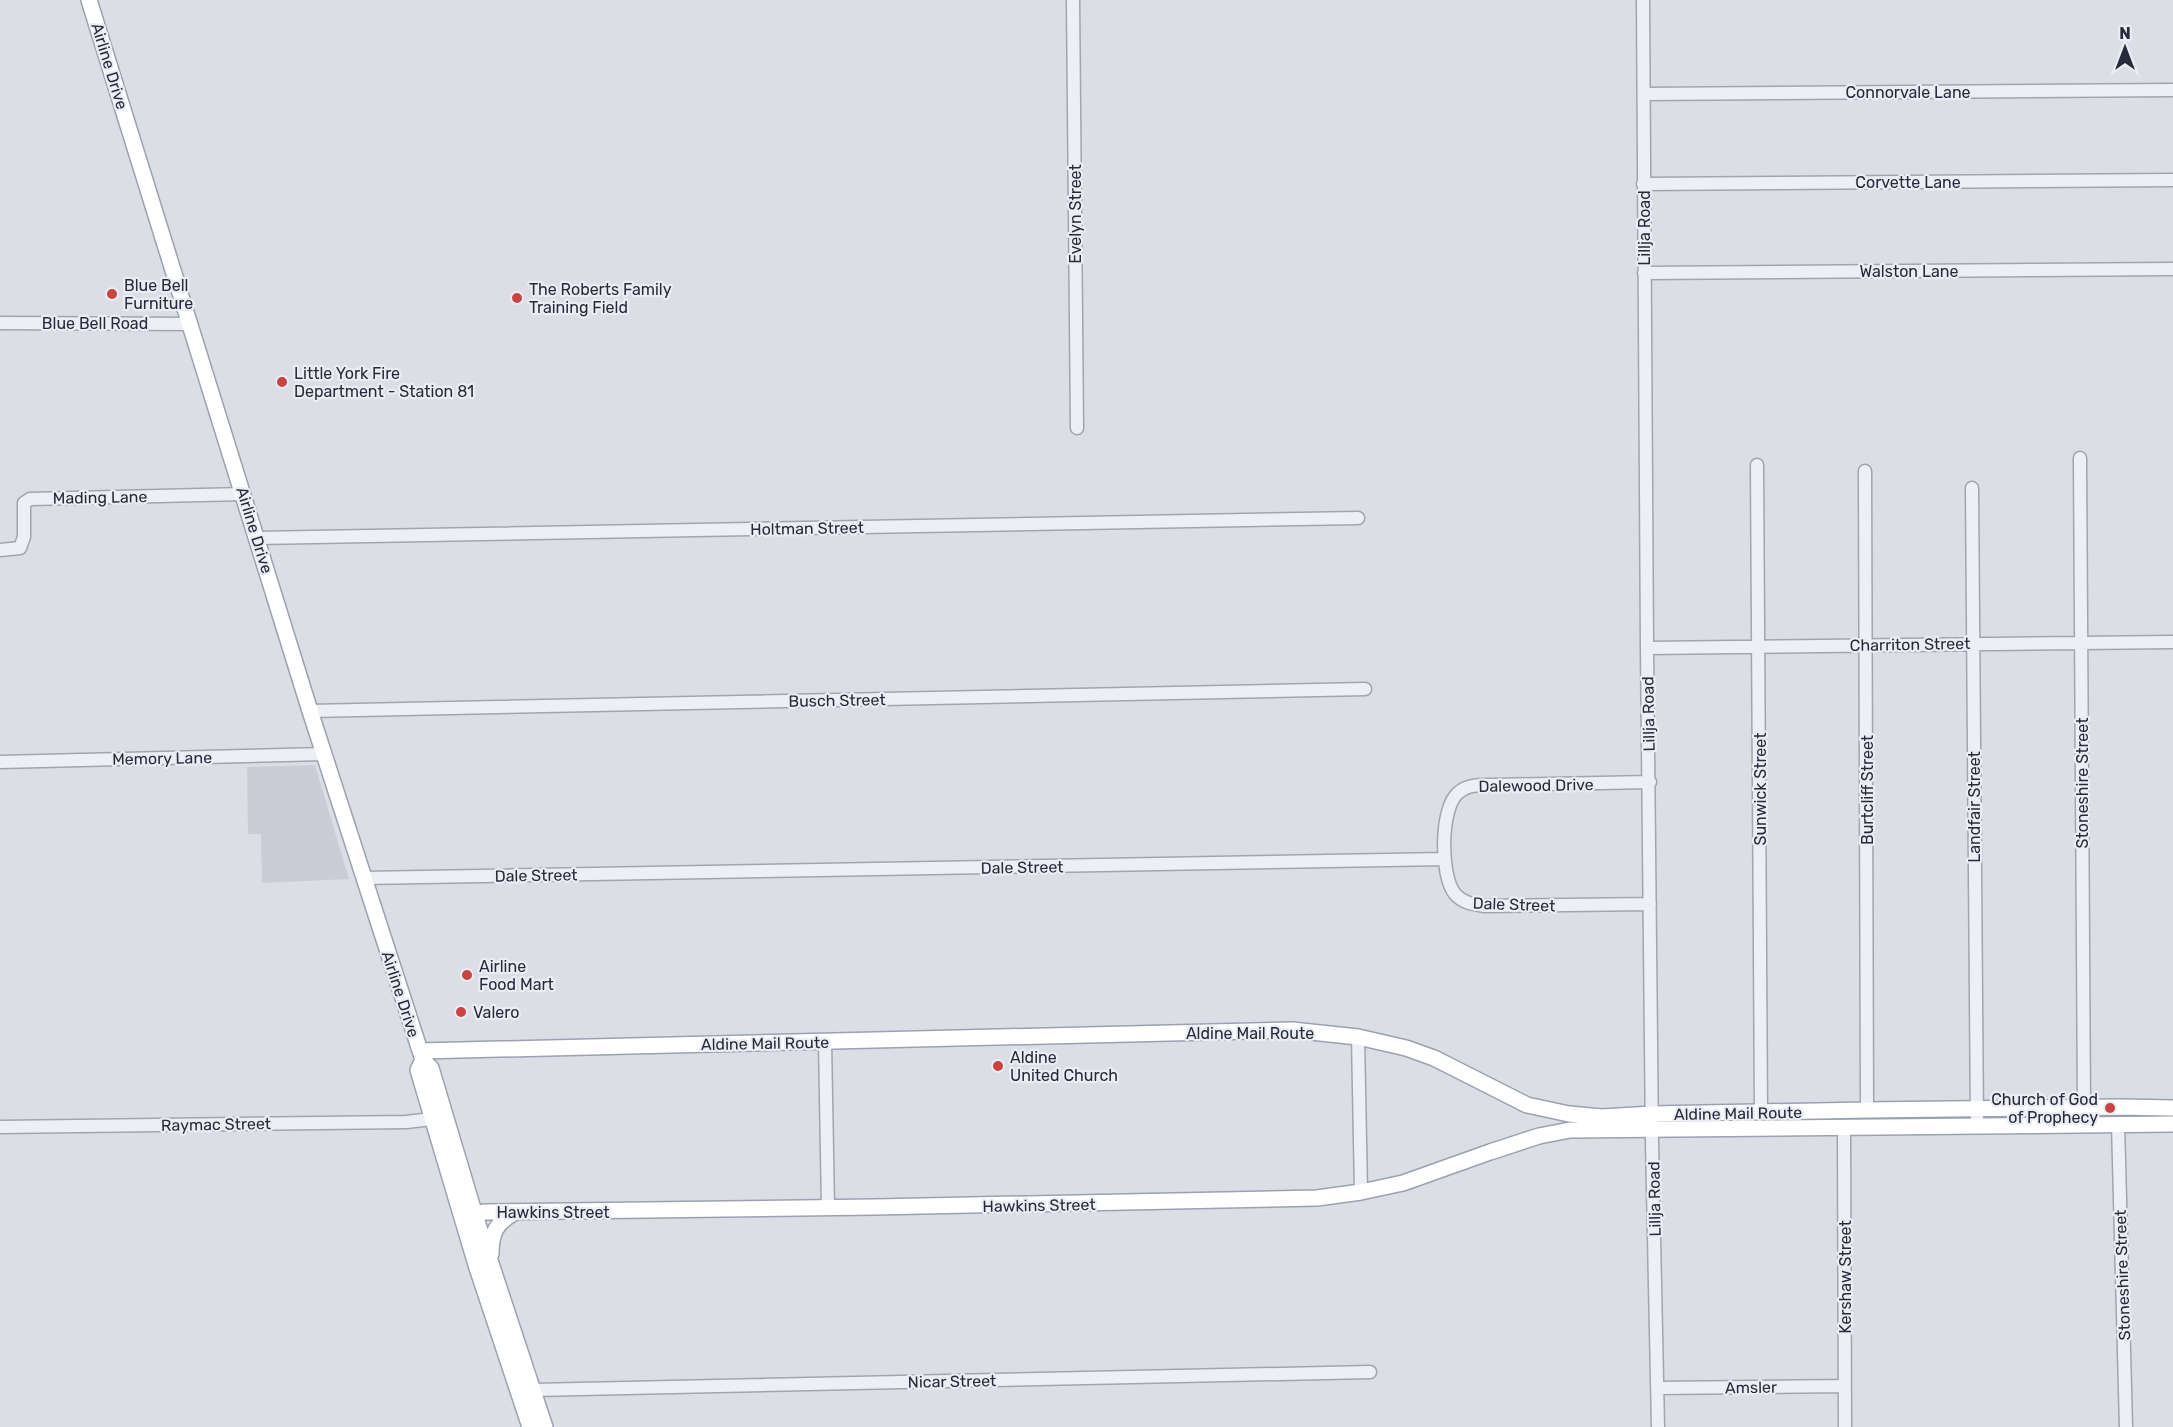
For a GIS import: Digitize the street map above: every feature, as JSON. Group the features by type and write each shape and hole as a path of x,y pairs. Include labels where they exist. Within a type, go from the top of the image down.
{"main road":[{"name":"Airline Drive","path":"89,0 310,711 421,1055 431,1068 468,1214 477,1268 530,1427"},
{"name":"Aldine Mail Route","path":"421,1055 1292,1030 1385,1042 1434,1058 1527,1106 1551,1112 1602,1117 1867,1110 1977,1118 2173,1124"},
{"name":"Airline Drive","path":"421,1055 418,1070 432,1119 468,1214 491,1264 545,1427"},
{"name":"Aldine Mail Route","path":"1593,1130 1844,1127 2084,1108 2173,1108"},
{"name":"Hawkins Street","path":"468,1214 1317,1198 1362,1192 1403,1183 1539,1136 1570,1130 1593,1130"},
{"path":"491,1264 491,1238 506,1217 514,1213"}],"street":[{"name":"Evelyn Street","path":"1073,0 1077,428"},
{"name":"Lillja Road","path":"1643,0 1652,1130 1658,1427"},
{"name":"Connorvale Lane","path":"1644,94 2173,90"},
{"name":"Corvette Lane","path":"1643,184 2173,180"},
{"name":"Walston Lane","path":"1644,273 2173,270"},
{"name":"Blue Bell Road","path":"0,323 190,324"},
{"name":"Stoneshire Street","path":"2080,458 2084,1108"},
{"name":"Sunwick Street","path":"1757,465 1761,1113"},
{"name":"Burtcliff Street","path":"1865,471 1867,1110"},
{"name":"Landfair Street","path":"1972,488 1977,1118"},
{"name":"Mading Lane","path":"0,550 20,548 24,537 24,503 30,499 244,494"},
{"name":"Holtman Street","path":"257,538 1358,518"},
{"name":"Charriton Street","path":"1647,648 2173,642"},
{"name":"Busch Street","path":"310,711 1365,689"},
{"name":"Memory Lane","path":"0,762 324,753"},
{"name":"Dalewood Drive","path":"1445,860 1447,811 1456,794 1464,788 1493,785 1650,782"},
{"name":"Dale Street","path":"364,878 1445,860 1447,880 1454,893 1466,903 1484,906 1650,904"},
{"path":"1358,1037 1362,1192"},
{"path":"825,1042 828,1208"},
{"name":"Raymac Street","path":"0,1127 405,1122 432,1119"},
{"name":"Stoneshire Street","path":"2118,1123 2126,1427"},
{"name":"Kershaw Street","path":"1844,1127 1845,1427"},
{"name":"Nicar Street","path":"534,1390 1370,1372"},
{"name":"Amsler","path":"1657,1388 1845,1386"}],"shaded area":[{"path":"315,765 349,879 262,883 261,834 248,834 247,767"}],"place":[{"name":"Blue Bell Furniture","path":"112,294"},
{"name":"The Roberts Family Training Field","path":"517,298"},
{"name":"Little York Fire Department - Station 81","path":"282,382"},
{"name":"Airline Food Mart","path":"467,975"},
{"name":"Valero","path":"461,1012"},
{"name":"Aldine United Church","path":"998,1066"},
{"name":"Church of God of Prophecy","path":"2110,1108"}]}
